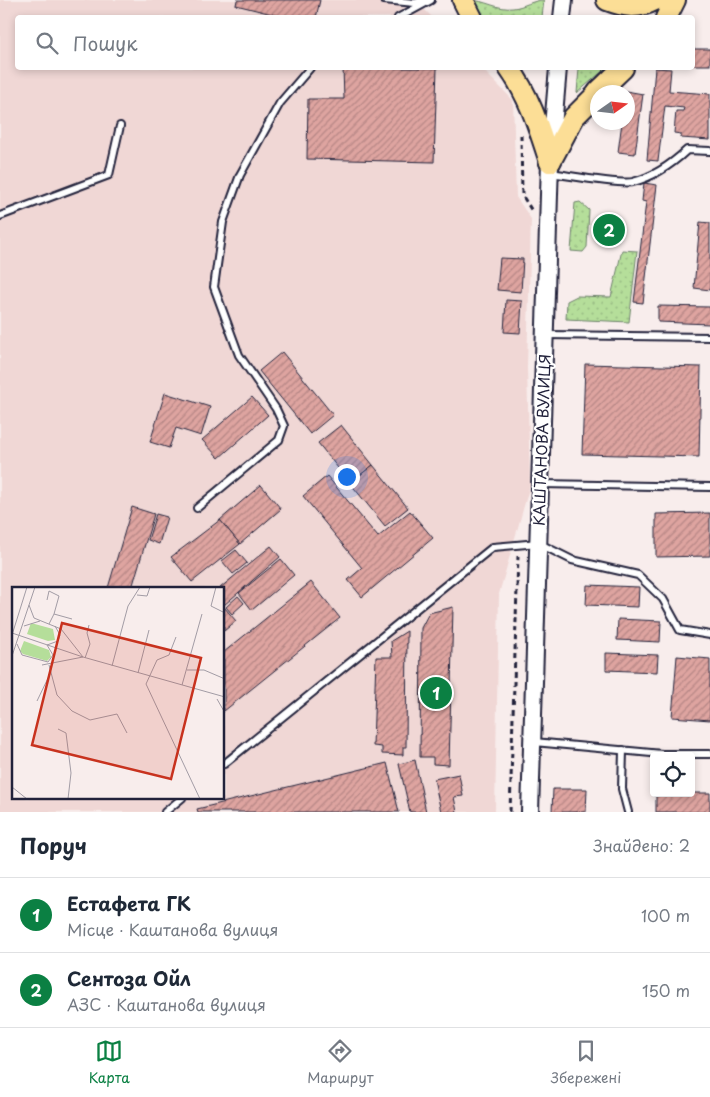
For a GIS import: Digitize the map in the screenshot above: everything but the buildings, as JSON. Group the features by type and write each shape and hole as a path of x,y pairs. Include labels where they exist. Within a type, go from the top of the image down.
{"main road":[{"path":"463,0 470,15"},
{"path":"607,0 622,6 642,6 655,0"},
{"path":"668,15 675,0"},
{"path":"510,70 532,105 549,167"},
{"path":"606,85 621,70"},
{"path":"549,167 574,117 590,101"}],"street":[{"path":"562,15 564,0"},
{"name":"КАШТАНОВА ВУЛИЦЯ","path":"530,812 549,167 558,70"}],"lane":[{"path":"384,0 415,3 424,0"},
{"path":"404,15 431,0"},
{"path":"196,508 279,440 284,426 276,409 239,355 214,287 223,222 240,175 280,103 308,70"},
{"path":"0,216 109,175 120,126"},
{"path":"549,167 631,182 647,177 674,162 687,150 710,151"},
{"path":"544,335 710,337"},
{"path":"540,484 710,487"},
{"path":"225,763 493,547 538,543 572,560 638,575 663,599 680,630 710,635"},
{"path":"532,742 662,754 710,754"},
{"path":"623,750 622,789 628,812"},
{"path":"165,812 180,800"}],"shaded area":[{"path":"0,0 426,0 424,9 430,15 15,15 15,70 483,70 513,100 516,197 531,219 527,367 530,485 499,594 495,812 0,812"}],"green space":[{"path":"470,0 507,8 544,0 542,15 479,15"},
{"path":"579,70 604,70 577,93"},
{"path":"580,202 589,210 587,247 583,252 571,251 575,203"},
{"path":"622,250 637,251 629,322 566,319 567,301 577,296 611,297"}],"place":[{"name":"Сентоза Ойл","path":"609,230"},
{"name":"Естафета ГК","path":"436,693"}]}
